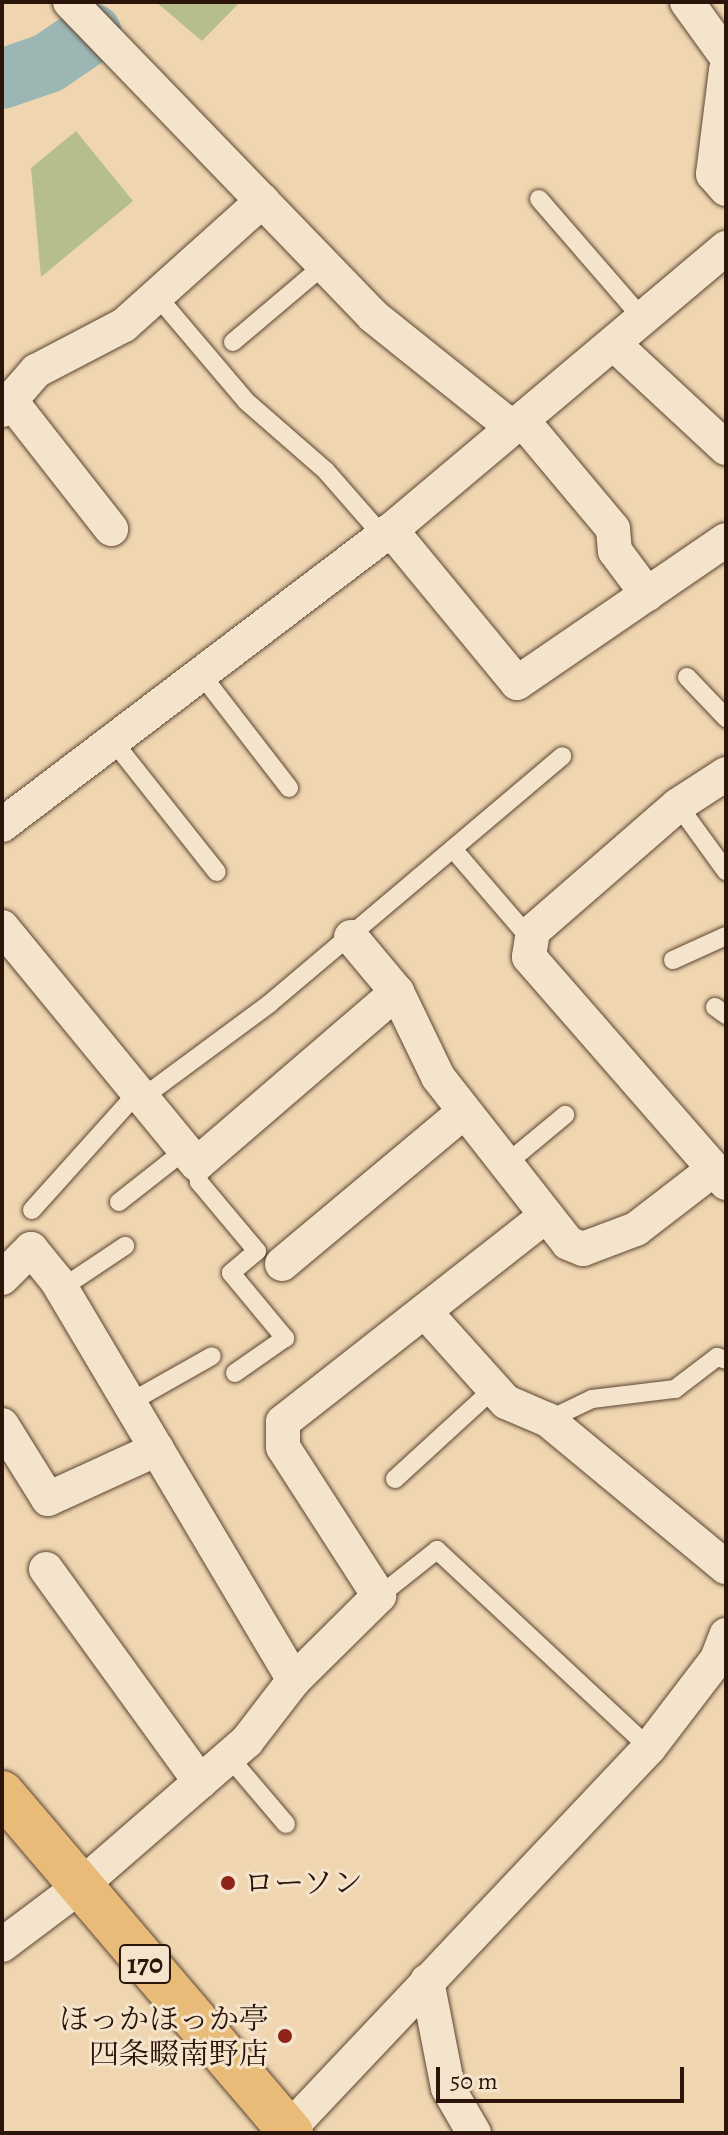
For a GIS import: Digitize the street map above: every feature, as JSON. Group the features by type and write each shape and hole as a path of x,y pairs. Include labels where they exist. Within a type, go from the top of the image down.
{"highway":[{"name":"170","path":"2,1793 78,1888 290,2131"}],"street":[{"path":"70,2 373,316 518,424 613,529 615,551 647,594"},
{"path":"687,2 726,56"},
{"path":"726,70 713,174 726,189"},
{"path":"111,529 6,405 36,371 124,325 262,201"},
{"path":"2,825 387,533 643,319 723,257"},
{"path":"614,344 726,448"},
{"path":"387,533 517,683 726,540"},
{"path":"351,937 397,992 438,1077 568,1243 583,1249 636,1229 720,1176 529,957 533,931 678,805 726,774"},
{"path":"2,927 191,1157 397,992"},
{"path":"282,1264 464,1112"},
{"path":"2,1945 78,1888 229,1757 294,1680 379,1596 283,1447 283,1422 344,1369 427,1314 546,1216"},
{"path":"4,1272 31,1249 62,1288 294,1680"},
{"path":"427,1314 492,1390 506,1402 548,1420 726,1567"},
{"path":"2,1425 48,1499 157,1449"},
{"path":"46,1569 200,1782"},
{"path":"290,2131 427,1981 649,1748 723,1660"},
{"path":"427,1981 448,2088 474,2133"}],"lane":[{"path":"539,199 643,319"},
{"path":"233,342 324,265"},
{"path":"157,296 247,402 326,471 387,533"},
{"path":"201,674 289,788"},
{"path":"687,677 726,718"},
{"path":"113,741 217,872"},
{"path":"32,1210 140,1095 351,937 562,756"},
{"path":"678,805 726,871"},
{"path":"453,849 532,941"},
{"path":"673,960 726,936"},
{"path":"506,1164 565,1115"},
{"path":"119,1202 191,1157 199,1182 257,1251 231,1273 285,1338 235,1373"},
{"path":"62,1288 125,1246"},
{"path":"129,1403 212,1356"},
{"path":"548,1420 592,1399 675,1389 717,1357 726,1360"},
{"path":"395,1479 492,1390"},
{"path":"379,1596 437,1550 649,1748"},
{"path":"229,1757 286,1824"}],"green space":[{"path":"156,2 240,2 202,41"},
{"path":"76,131 133,201 41,277 31,168"}],"waterway":[{"path":"2,79 48,63 92,33"}],"place":[{"name":"ローソン","path":"228,1883"},
{"name":"ほっかほっか亭 四条畷南野店","path":"285,2036"}]}
